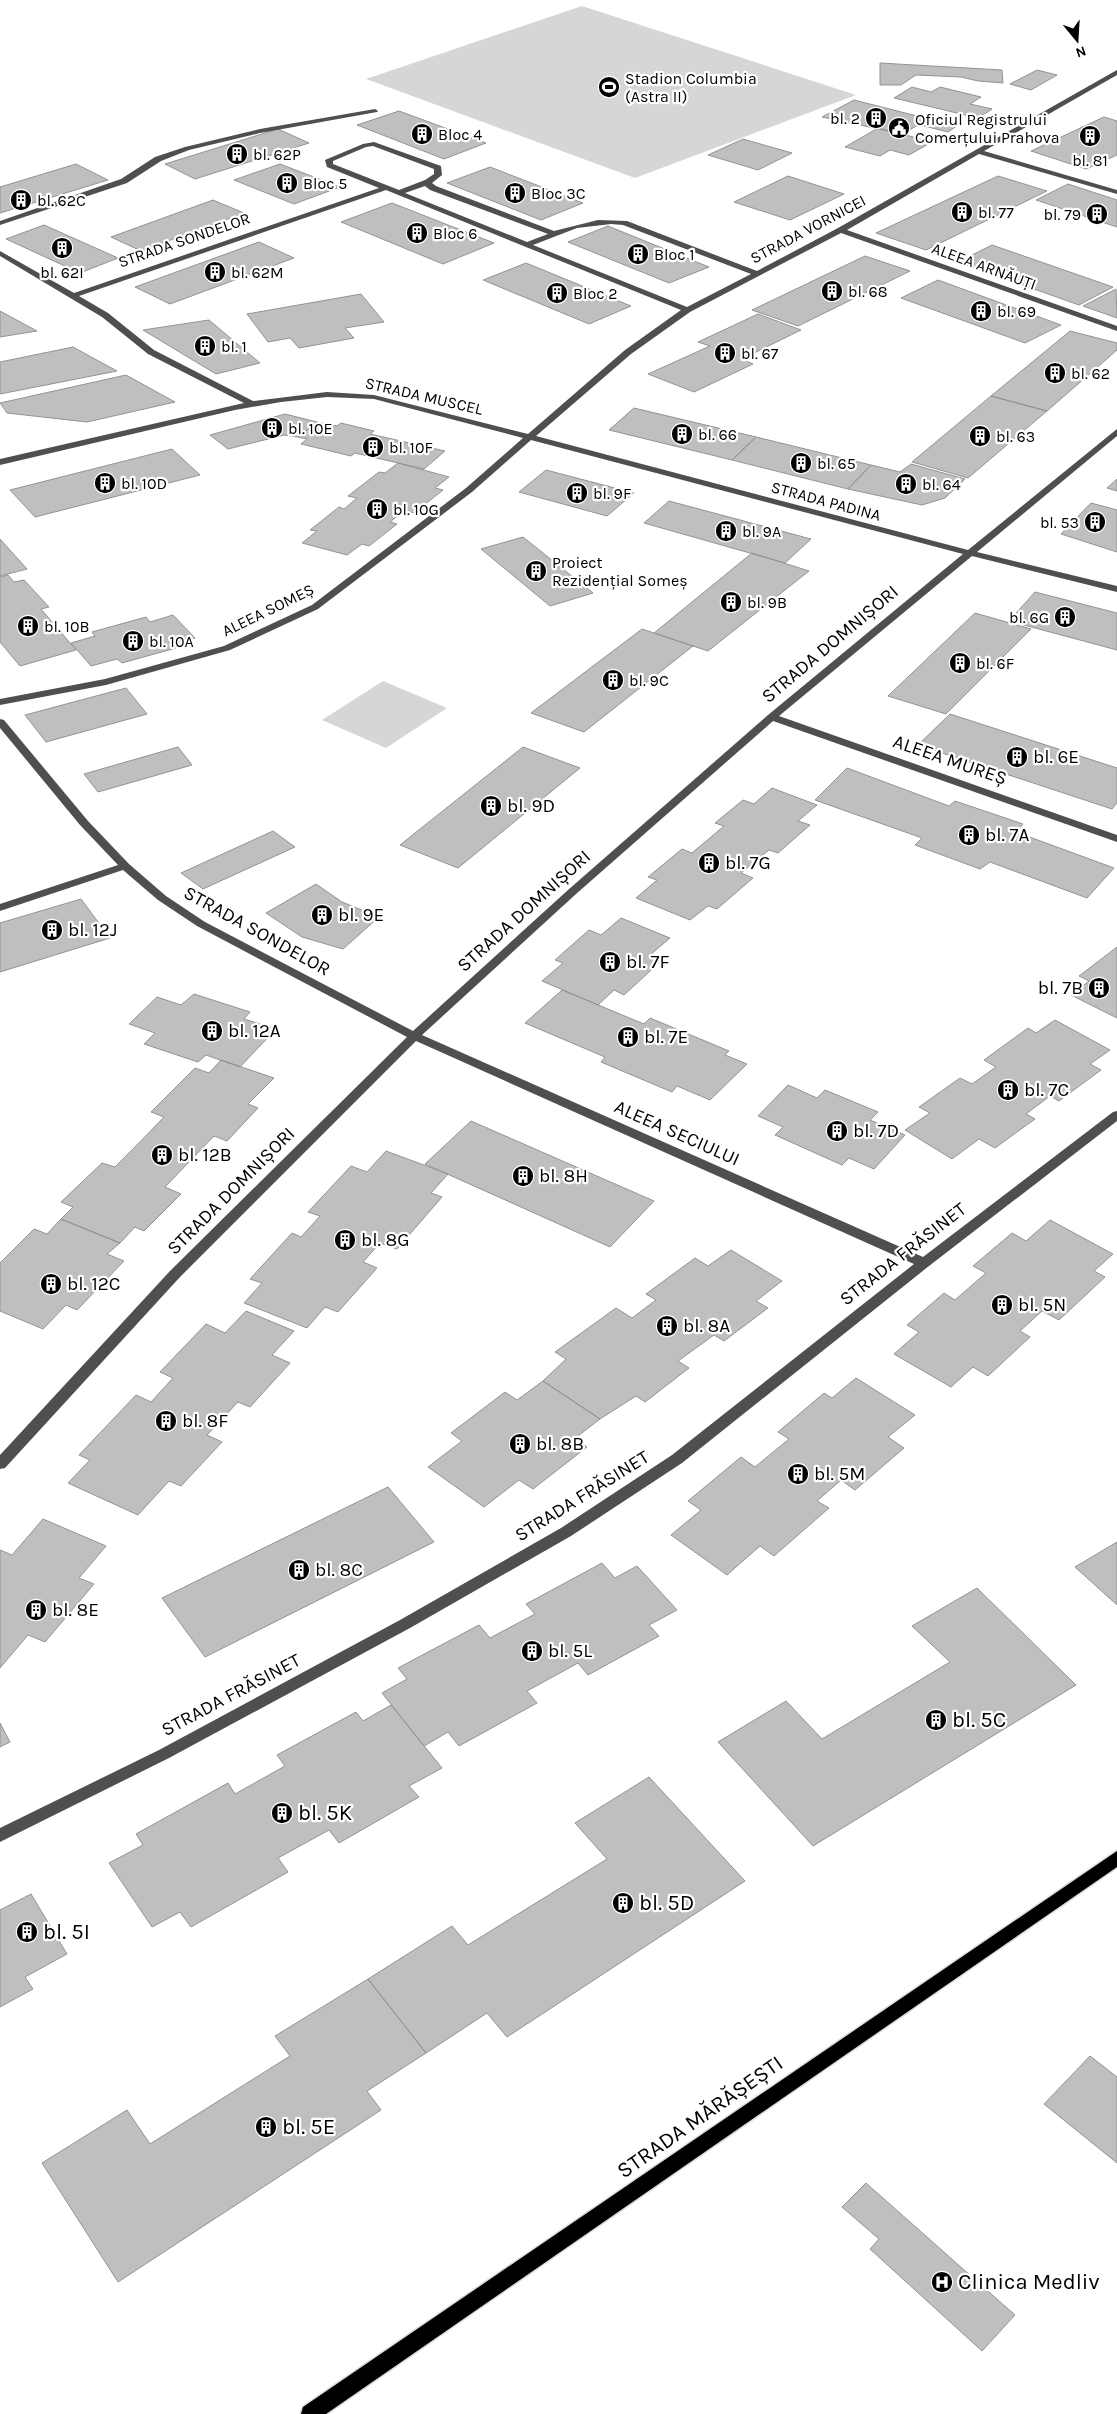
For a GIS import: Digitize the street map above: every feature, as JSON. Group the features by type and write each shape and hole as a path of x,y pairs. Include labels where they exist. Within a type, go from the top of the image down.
{"main road":[{"name":"STRADA MĂRĂȘEȘTI","path":"310,2414 1117,1858"}],"street":[{"name":"STRADA VORNICEI","path":"529,436 628,352 687,310 841,230 1117,72"},
{"path":"0,223 124,181 158,159 187,148 260,131 376,111"},
{"path":"399,193 428,182 438,175 438,168 374,144 365,145 329,160 330,165 687,310"},
{"path":"979,152 1117,192"},
{"path":"428,182 428,185 433,188 555,234"},
{"name":"STRADA SONDELOR","path":"73,296 385,188"},
{"path":"526,245 596,220 624,223 756,273"},
{"name":"ALEEA ARNĂUȚI","path":"841,230 1117,329"},
{"path":"0,253 105,315 150,352 252,404"},
{"name":"STRADA MUSCEL","path":"0,462 252,404 300,396 352,395 374,398 529,436"},
{"name":"STRADA DOMNIȘORI","path":"0,1464 175,1274 414,1036 572,892 772,717 1117,432"},
{"name":"STRADA PADINA","path":"529,436 967,554 1117,589"},
{"name":"ALEEA SOMEȘ","path":"0,702 106,682 195,658 226,648 315,607 469,490 529,436"},
{"name":"ALEEA MUREȘ","path":"772,717 1117,839"},
{"name":"STRADA SONDELOR","path":"0,722 84,823 125,866 162,898 201,924 414,1036"},
{"path":"0,908 125,866"},
{"name":"ALEEA SECIULUI","path":"414,1036 924,1263"},
{"name":"STRADA FRĂSINET","path":"5,1832 164,1754 380,1638 566,1532 677,1459 924,1263 1117,1116"}],"shaded area":[{"name":"Stadion Columbia (Astra II)","path":"582,6 856,95 635,178 366,79"},
{"path":"383,681 447,708 386,748 322,720"}],"building":[{"path":"880,63 1002,70 1003,83 978,81 961,77 916,75 901,85 880,85"},
{"path":"1037,70 1057,75 1031,90 1010,84"},
{"path":"912,87 931,92 940,87 981,97 970,104 992,109 978,118 894,98"},
{"name":"bl. 2","path":"854,100 929,119 902,134 822,117"},
{"name":"Bloc 4","path":"399,111 486,143 444,159 357,125"},
{"name":"bl. 81","path":"1104,117 1117,121 1117,155 1086,169 1031,151"},
{"path":"929,119 957,126 948,132 920,125"},
{"path":"878,128 932,142 909,155 890,150 880,156 845,147"},
{"name":"bl. 62P","path":"278,129 309,143 195,179 165,164"},
{"path":"743,139 792,153 758,170 708,155"},
{"name":"bl. 62C","path":"76,164 108,180 0,213 0,187"},
{"name":"Bloc 5","path":"280,164 340,187 294,204 234,180"},
{"name":"Bloc 3C","path":"490,167 583,203 541,220 447,183"},
{"path":"788,176 844,194 790,220 734,202"},
{"name":"bl. 77","path":"998,176 1047,191 926,250 876,233"},
{"name":"bl. 79","path":"1068,184 1117,200 1117,227 1036,200"},
{"path":"213,200 244,213 141,251 111,237"},
{"name":"Bloc 6","path":"392,203 494,243 443,264 341,222"},
{"name":"bl. 62I","path":"44,225 118,258 80,273 6,239"},
{"name":"Bloc 1","path":"608,226 709,267 669,283 568,242"},
{"name":"bl. 62M","path":"259,242 294,258 170,304 135,287"},
{"path":"992,245 1113,287 1079,305 958,262"},
{"name":"bl. 68","path":"865,256 910,271 798,326 752,310"},
{"name":"Bloc 2","path":"526,263 631,306 589,324 483,280"},
{"name":"bl. 69","path":"938,280 1061,325 1025,343 901,298"},
{"path":"1116,289 1117,318 1083,306"},
{"path":"361,294 384,322 345,328 354,338 299,348 290,338 268,342 247,314"},
{"path":"0,311 37,331 0,337"},
{"name":"bl. 67","path":"758,314 801,330 742,359 753,364 694,392 648,374 710,346 698,342"},
{"name":"bl. 1","path":"209,320 260,363 216,374 143,330"},
{"name":"bl. 62","path":"1070,331 1117,343 1117,350 1047,411 991,396"},
{"path":"73,347 117,371 0,394 0,362"},
{"path":"126,375 175,402 87,422 7,413 0,403"},
{"name":"bl. 63","path":"991,396 1047,411 968,478 912,462"},
{"name":"bl. 66","path":"634,408 756,437 732,460 609,430"},
{"name":"bl. 10E","path":"285,414 317,422 298,437 284,435 228,449 210,435"},
{"name":"bl. 10F","path":"317,422 337,426 341,423 374,431 370,434 445,451 424,469 355,453 351,456 301,444 307,439 298,437"},
{"name":"bl. 65","path":"756,437 871,465 848,489 732,460"},
{"name":"bl. 10D","path":"172,449 200,475 35,517 10,490"},
{"name":"bl. 10G","path":"398,463 449,477 435,488 443,490 414,513 405,510 390,522 397,524 369,546 362,544 347,555 302,543 317,531 310,530 339,507 344,509 357,498 348,496 379,472 385,473"},
{"name":"bl. 64","path":"911,464 965,479 945,498 922,505 848,489 871,465 900,472"},
{"name":"bl. 9F","path":"546,470 634,493 607,516 519,492"},
{"path":"1117,479 1117,491 1107,488"},
{"name":"bl. 9A","path":"669,501 811,539 785,563 644,523"},
{"name":"bl. 53","path":"1091,503 1117,510 1117,552 1061,534"},
{"name":"Proiect Rezidențial Someș","path":"523,537 593,593 550,606 481,549"},
{"path":"0,539 27,569 0,576"},
{"name":"bl. 9B","path":"752,553 809,571 708,651 654,633"},
{"name":"bl. 10B","path":"8,575 14,582 24,580 49,607 41,609 76,650 20,666 0,642 0,577"},
{"name":"bl. 6G","path":"1035,592 1117,613 1117,650 1009,621"},
{"name":"bl. 6F","path":"975,613 1031,629 946,714 888,696"},
{"name":"bl. 10A","path":"173,615 195,638 172,644 176,648 122,663 117,659 91,666 71,643 95,636 92,632 146,617 150,622"},
{"name":"bl. 9C","path":"642,629 693,646 584,732 531,713"},
{"path":"126,688 147,714 46,742 25,715"},
{"name":"bl. 6E","path":"950,714 1117,768 1117,803 1112,809 918,745"},
{"path":"178,747 192,765 98,792 84,774"},
{"name":"bl. 9D","path":"523,747 580,768 458,868 400,845"},
{"name":"bl. 7A","path":"847,768 949,806 955,801 1023,824 1016,832 1114,868 1087,898 990,862 980,869 915,845 922,838 815,800"},
{"name":"bl. 7G","path":"772,788 817,805 798,821 810,825 778,853 769,850 741,873 753,878 717,909 708,906 690,920 636,898 657,880 648,877 682,849 692,853 724,826 715,823 743,800 754,804"},
{"path":"273,831 295,847 203,889 181,873"},
{"name":"bl. 9E","path":"316,884 342,902 379,917 343,949 302,937 266,913"},
{"name":"bl. 12J","path":"81,899 110,938 0,972 0,923"},
{"name":"bl. 7F","path":"621,918 670,938 649,956 661,961 624,995 614,990 598,1005 542,981 563,963 555,960 589,930 601,935"},
{"name":"bl. 7B","path":"1117,947 1117,1018 1071,995 1089,981 1079,976"},
{"name":"bl. 7E","path":"562,990 644,1024 650,1018 729,1051 725,1055 747,1064 710,1100 677,1086 672,1092 601,1062 605,1057 525,1023"},
{"name":"bl. 12A","path":"194,994 250,1012 244,1019 276,1029 240,1067 206,1055 198,1062 144,1044 155,1033 129,1024 157,997 181,1005"},
{"name":"bl. 7C","path":"1055,1020 1110,1050 1090,1064 1101,1070 1059,1101 1050,1096 1026,1114 1035,1119 995,1148 979,1139 952,1159 905,1130 930,1113 919,1107 960,1078 972,1084 996,1067 984,1060 1028,1028 1036,1033"},
{"name":"bl. 12B","path":"221,1060 274,1078 248,1104 258,1108 227,1141 214,1136 165,1187 181,1194 144,1231 135,1227 120,1243 61,1219 73,1207 61,1202 102,1163 115,1167 135,1147 164,1117 151,1112 195,1068 209,1073"},
{"name":"bl. 7D","path":"788,1085 817,1098 825,1090 878,1112 870,1120 905,1135 874,1169 849,1158 842,1165 775,1135 783,1127 758,1116"},
{"name":"bl. 8H","path":"471,1121 654,1201 610,1247 425,1164"},
{"name":"bl. 8G","path":"386,1151 448,1174 431,1193 442,1197 397,1249 380,1243 363,1262 377,1268 338,1312 325,1307 307,1328 244,1303 262,1283 250,1279 292,1233 301,1237 320,1216 308,1212 351,1166 367,1172"},
{"name":"bl. 12C","path":"61,1219 120,1243 107,1254 124,1261 77,1310 66,1305 43,1329 0,1311 0,1263 34,1229 47,1234"},
{"name":"bl. 5N","path":"1050,1220 1113,1254 1094,1271 1105,1277 1059,1320 1042,1311 1020,1331 1030,1337 988,1376 973,1367 951,1387 894,1354 919,1332 907,1325 944,1293 955,1300 986,1273 973,1266 1012,1233 1026,1241"},
{"name":"bl. 8A","path":"731,1250 782,1281 756,1301 768,1308 724,1341 714,1335 678,1361 689,1368 645,1402 636,1396 600,1419 543,1381 566,1359 555,1352 616,1308 632,1318 656,1300 646,1294 695,1258 708,1266"},
{"name":"bl. 8F","path":"246,1311 294,1331 272,1355 290,1363 250,1407 238,1402 207,1435 222,1442 181,1486 169,1481 138,1515 68,1483 90,1460 79,1455 136,1395 151,1402 173,1378 160,1372 206,1324 225,1333"},
{"name":"bl. 5M","path":"856,1378 915,1415 888,1437 904,1448 855,1490 841,1480 817,1501 829,1508 774,1556 760,1546 727,1575 671,1535 701,1510 688,1501 741,1457 755,1467 789,1439 778,1432 824,1393 832,1398"},
{"name":"bl. 8B","path":"543,1381 600,1419 574,1439 587,1447 533,1489 519,1480 484,1507 428,1467 462,1441 451,1433 505,1392 517,1400"},
{"name":"bl. 8C","path":"388,1487 434,1542 205,1657 162,1598"},
{"name":"bl. 8E","path":"43,1519 106,1546 79,1578 94,1584 45,1642 28,1635 0,1668 0,1550 12,1555"},
{"path":"1117,1542 1117,1605 1075,1567"},
{"name":"bl. 5L","path":"602,1563 615,1578 637,1566 677,1610 649,1625 659,1636 588,1675 578,1663 527,1691 537,1703 459,1746 448,1732 424,1746 382,1693 407,1679 398,1668 479,1625 490,1638 535,1614 526,1604"},
{"name":"bl. 5C","path":"977,1588 1076,1685 813,1846 718,1742 786,1701 822,1739 950,1662 912,1626"},
{"name":"bl. 5K","path":"391,1705 442,1768 409,1786 419,1797 339,1843 329,1830 278,1858 288,1872 191,1927 180,1912 152,1927 109,1863 143,1845 136,1834 228,1783 235,1794 285,1766 277,1755 356,1712 363,1721"},
{"path":"0,1723 10,1742 0,1747"},
{"name":"bl. 5D","path":"649,1777 745,1881 507,2037 487,2013 426,2053 368,1979 452,1926 468,1945 607,1859 575,1823"},
{"name":"bl. 5I","path":"31,1894 67,1954 25,1977 33,1989 0,2007 0,1910"},
{"name":"bl. 5E","path":"368,1979 426,2053 367,2091 381,2110 118,2282 42,2163 127,2110 150,2144 290,2056 275,2036"},
{"path":"1090,2056 1117,2077 1117,2163 1044,2104"},
{"name":"Clinica Medliv","path":"866,2183 1015,2315 982,2351 870,2249 879,2239 842,2207"}],"place":[{"name":"Stadion Columbia (Astra II)","path":"609,87"},
{"name":"bl. 2","path":"876,118"},
{"name":"Oficiul Registrului Comerțului Prahova","path":"899,128"},
{"name":"Bloc 4","path":"422,134"},
{"name":"bl. 81","path":"1090,136"},
{"name":"bl. 62P","path":"237,154"},
{"name":"Bloc 5","path":"287,183"},
{"name":"Bloc 3C","path":"515,193"},
{"name":"bl. 62C","path":"21,200"},
{"name":"bl. 77","path":"962,212"},
{"name":"bl. 79","path":"1097,214"},
{"name":"Bloc 6","path":"417,233"},
{"name":"bl. 62I","path":"62,248"},
{"name":"Bloc 1","path":"638,254"},
{"name":"bl. 62M","path":"215,272"},
{"name":"bl. 68","path":"832,291"},
{"name":"Bloc 2","path":"557,293"},
{"name":"bl. 69","path":"981,311"},
{"name":"bl. 1","path":"205,346"},
{"name":"bl. 67","path":"725,353"},
{"name":"bl. 62","path":"1055,373"},
{"name":"bl. 10E","path":"272,428"},
{"name":"bl. 66","path":"682,434"},
{"name":"bl. 63","path":"980,436"},
{"name":"bl. 10F","path":"373,447"},
{"name":"bl. 65","path":"801,463"},
{"name":"bl. 10D","path":"105,483"},
{"name":"bl. 64","path":"906,484"},
{"name":"bl. 9F","path":"577,493"},
{"name":"bl. 10G","path":"377,509"},
{"name":"bl. 53","path":"1095,522"},
{"name":"bl. 9A","path":"726,531"},
{"name":"Proiect Rezidențial Someș","path":"536,571"},
{"name":"bl. 9B","path":"731,602"},
{"name":"bl. 6G","path":"1065,617"},
{"name":"bl. 10B","path":"28,626"},
{"name":"bl. 10A","path":"133,641"},
{"name":"bl. 6F","path":"960,663"},
{"name":"bl. 9C","path":"613,680"},
{"name":"bl. 6E","path":"1017,757"},
{"name":"bl. 9D","path":"491,806"},
{"name":"bl. 7A","path":"969,835"},
{"name":"bl. 7G","path":"709,863"},
{"name":"bl. 9E","path":"322,915"},
{"name":"bl. 12J","path":"52,930"},
{"name":"bl. 7F","path":"610,962"},
{"name":"bl. 7B","path":"1099,988"},
{"name":"bl. 12A","path":"212,1031"},
{"name":"bl. 7E","path":"628,1037"},
{"name":"bl. 7C","path":"1008,1090"},
{"name":"bl. 7D","path":"837,1131"},
{"name":"bl. 12B","path":"162,1155"},
{"name":"bl. 8H","path":"523,1176"},
{"name":"bl. 8G","path":"345,1240"},
{"name":"bl. 12C","path":"51,1284"},
{"name":"bl. 5N","path":"1002,1305"},
{"name":"bl. 8A","path":"667,1326"},
{"name":"bl. 8F","path":"166,1421"},
{"name":"bl. 8B","path":"520,1444"},
{"name":"bl. 5M","path":"798,1474"},
{"name":"bl. 8C","path":"299,1570"},
{"name":"bl. 8E","path":"36,1610"},
{"name":"bl. 5L","path":"532,1651"},
{"name":"bl. 5C","path":"936,1720"},
{"name":"bl. 5K","path":"282,1813"},
{"name":"bl. 5D","path":"623,1903"},
{"name":"bl. 5I","path":"27,1932"},
{"name":"bl. 5E","path":"266,2127"},
{"name":"Clinica Medliv","path":"942,2282"}]}
